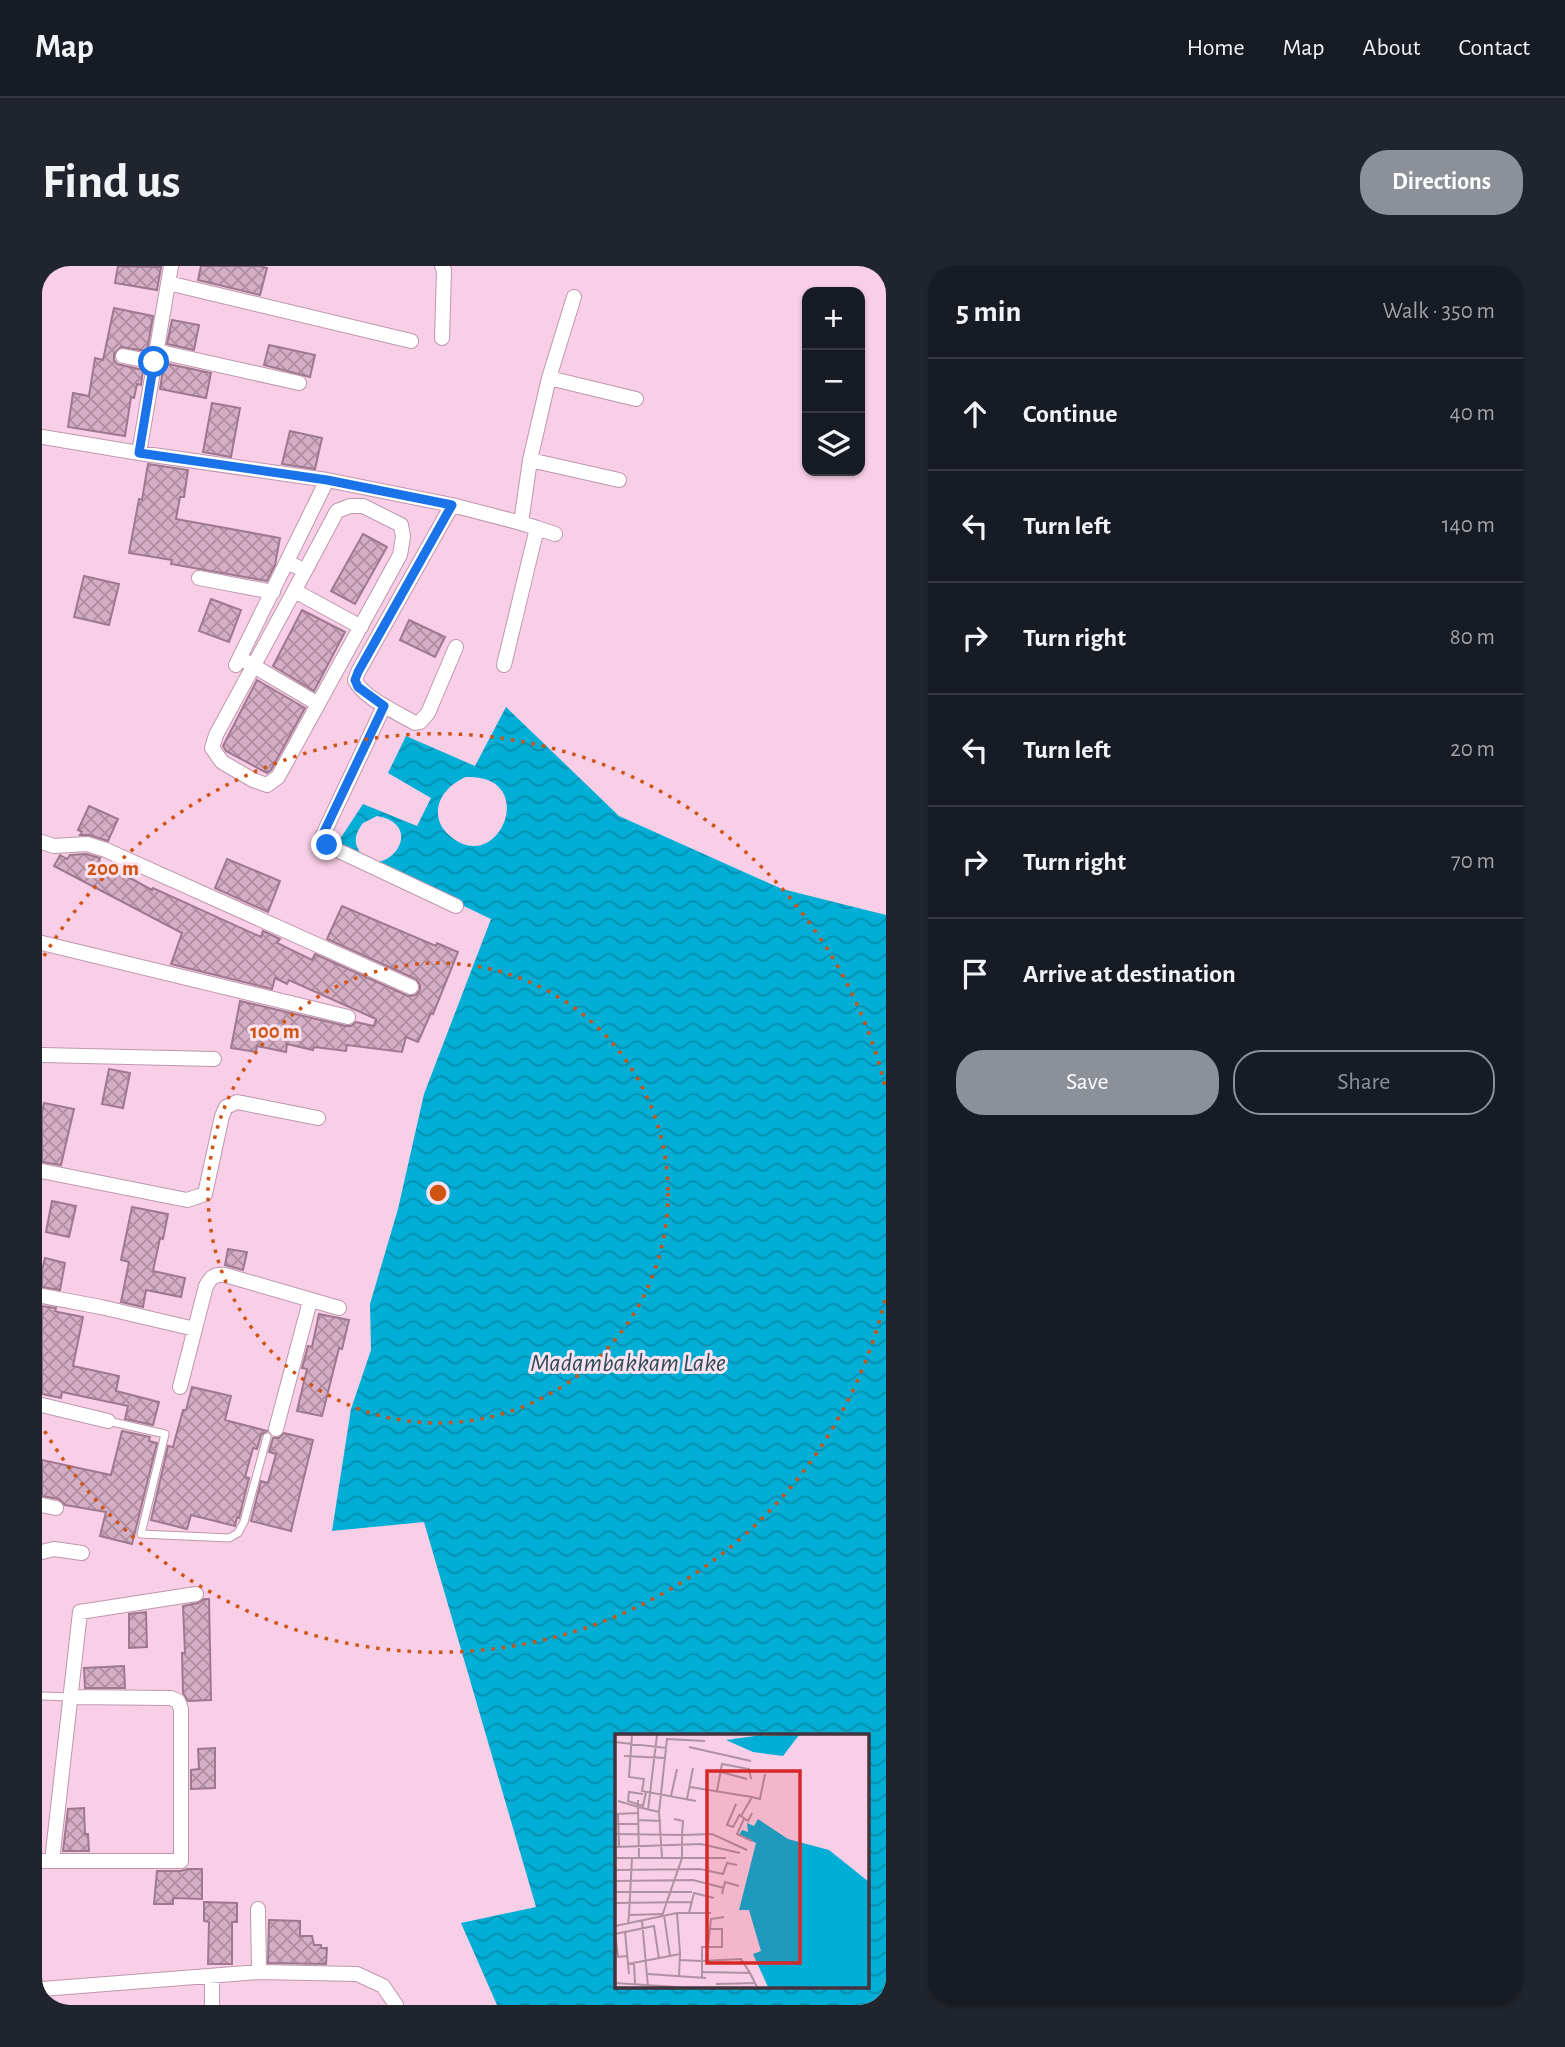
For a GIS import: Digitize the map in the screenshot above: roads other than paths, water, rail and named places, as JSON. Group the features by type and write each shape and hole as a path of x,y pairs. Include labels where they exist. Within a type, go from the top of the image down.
{"street":[{"path":"139,453 171,266"},
{"path":"442,266 442,338"},
{"path":"168,283 411,341"},
{"path":"521,523 530,460 549,378 574,297"},
{"path":"123,356 155,357 299,383"},
{"path":"549,378 636,399"},
{"path":"42,437 327,480 452,505 555,534"},
{"path":"530,460 619,480"},
{"path":"318,704 253,666 238,661 327,480"},
{"path":"452,505 355,680 358,687 384,706 415,723 420,722 428,713 456,647"},
{"path":"350,506 363,506 401,525 400,555 278,777 267,785 222,762 212,748 295,591 337,511 350,506"},
{"path":"504,665 537,528"},
{"path":"288,562 305,571"},
{"path":"199,578 273,592"},
{"path":"295,591 361,627"},
{"path":"384,706 321,839 323,843 337,850 456,906"},
{"path":"42,842 54,846 87,844 106,850 411,987"},
{"path":"42,943 348,1017"},
{"path":"42,1055 214,1059"},
{"path":"42,1171 187,1200 205,1194 226,1107 237,1102 318,1118"},
{"path":"180,1387 206,1286 212,1277 225,1275 339,1308"},
{"path":"42,1296 195,1329"},
{"path":"272,1433 310,1301"},
{"path":"42,1405 108,1421"},
{"path":"42,1552 54,1549 82,1553"},
{"path":"70,1697 171,1698 178,1701 181,1709 181,1861 47,1861 80,1612 196,1594"},
{"path":"258,1909 258,1972"},
{"path":"42,1989 258,1972 357,1974 383,1986 396,2005"},
{"path":"212,1977 212,2005"}],"lane":[{"path":"108,1421 164,1434 141,1534 229,1538 238,1533 244,1522 272,1433"},
{"path":"42,1696 70,1697"}],"water":[{"name":"Madambakkam Lake","path":"506,707 619,816 782,889 886,915 886,2005 497,2005 461,1923 536,1907 424,1522 332,1531 351,1409 371,1350 370,1304 398,1209 424,1094 491,919 336,845 363,804 417,826 431,798 388,773 406,736 475,766","holes":["466,777 489,780 502,791 507,805 505,821 496,835 484,844 468,845 450,836 443,828 438,811 440,802 450,787","377,816 393,822 400,831 401,841 396,851 378,862 367,859 358,849 356,842 357,832 363,823"]}]}
